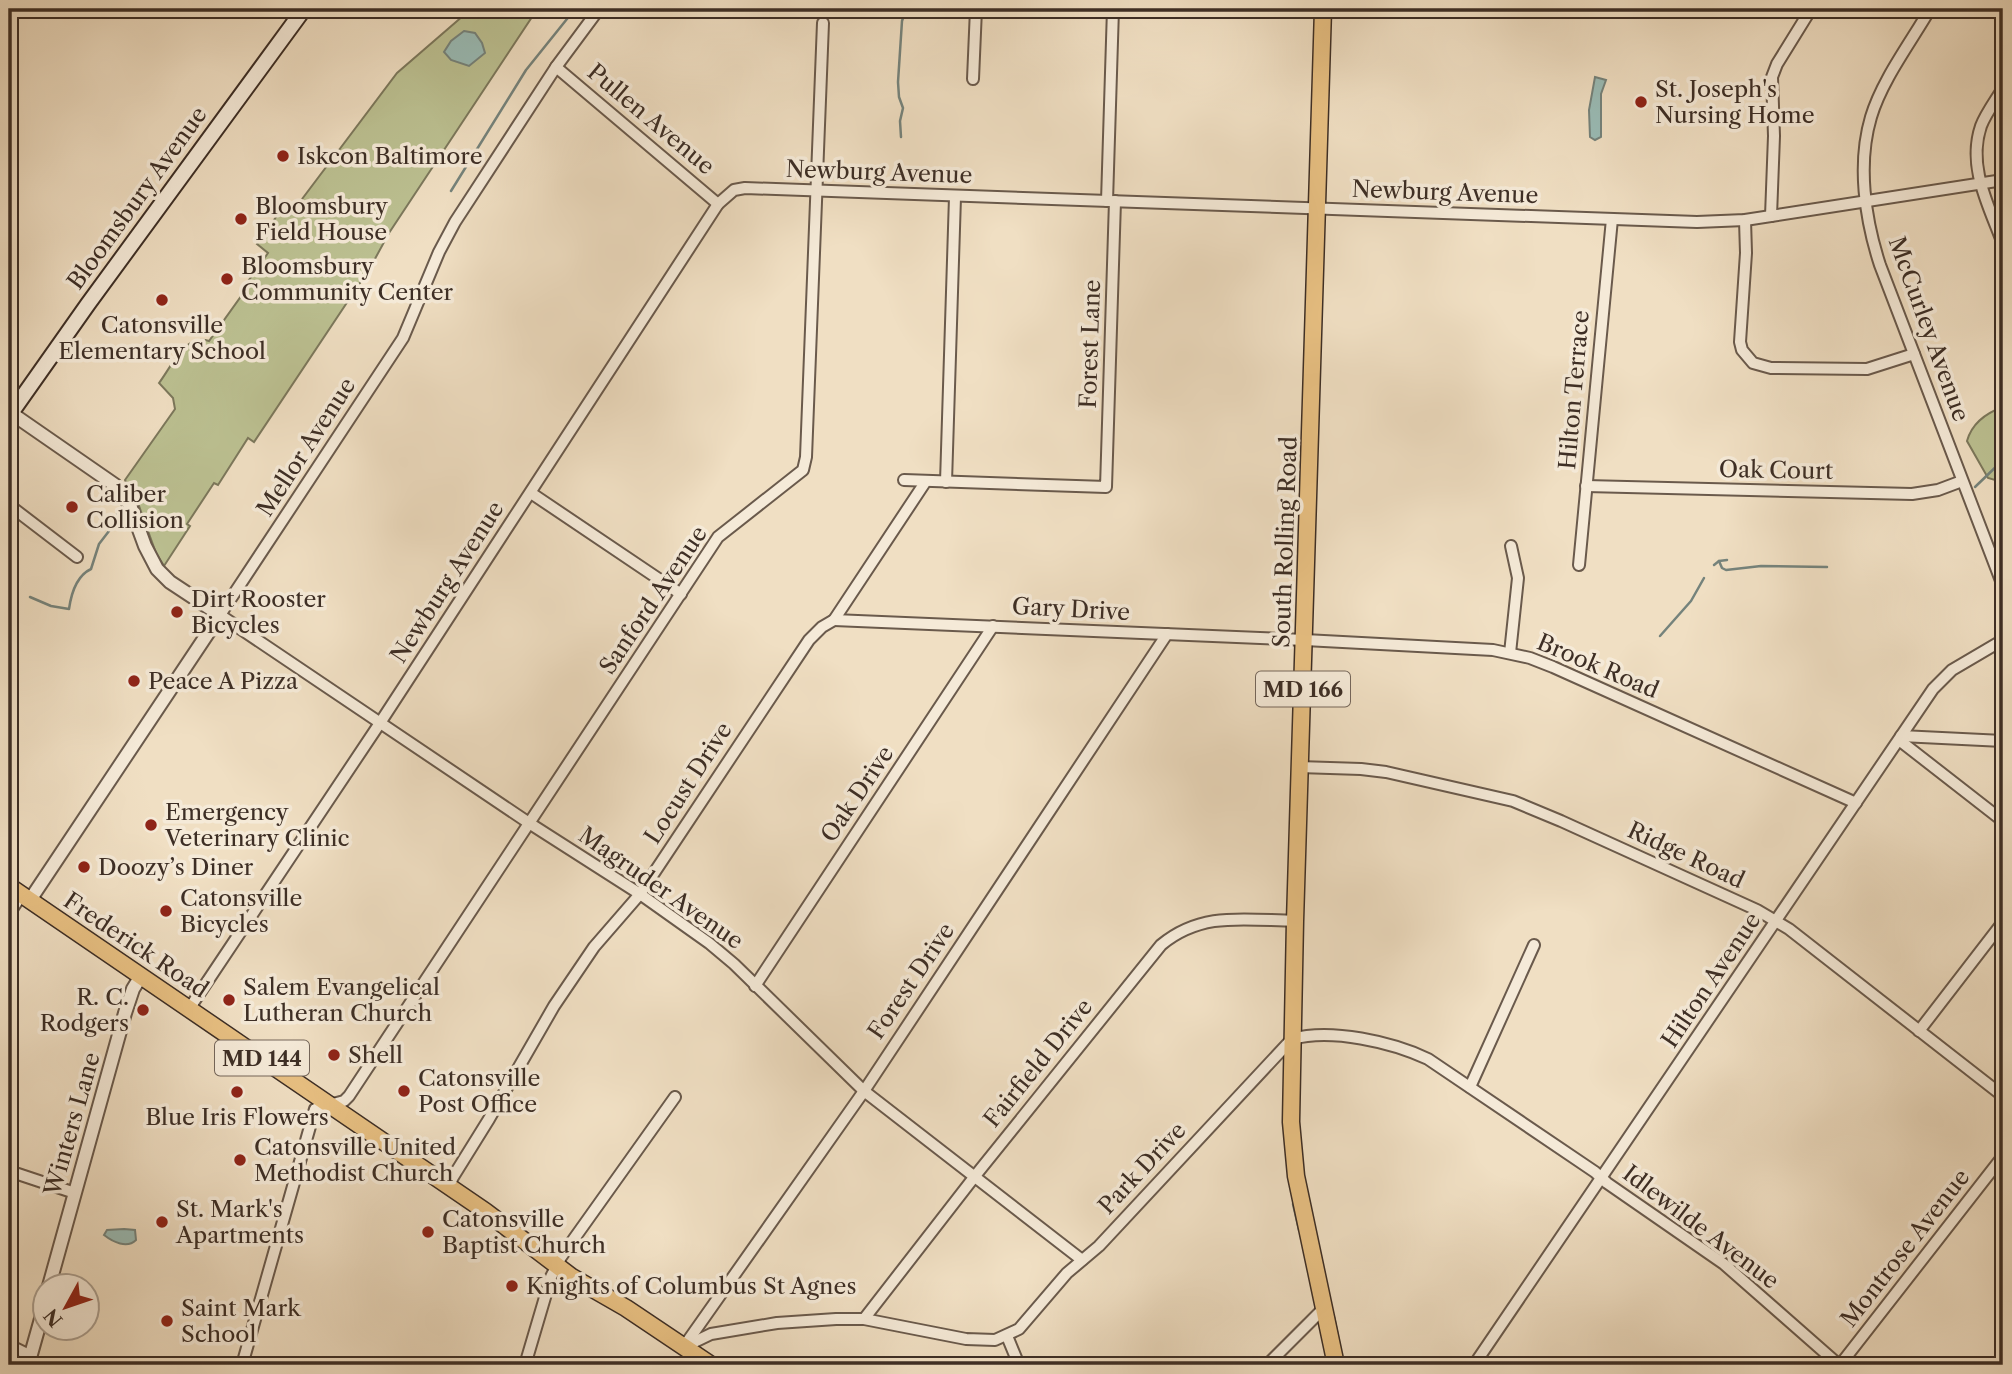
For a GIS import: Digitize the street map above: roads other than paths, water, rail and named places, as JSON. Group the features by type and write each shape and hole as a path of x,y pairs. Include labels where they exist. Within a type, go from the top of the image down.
{"main road":[{"name":"Bloomsbury Avenue","path":"10,415 304,9"},
{"name":"South Rolling Road","path":"1323,9 1299,767 1292,1038 1293,1152 1336,1365"},
{"name":"Frederick Road","path":"20,893 711,1365"}],"street":[{"name":"Mellor Avenue","path":"20,893 220,615 397,347 455,222 556,67 599,9"},
{"path":"973,79 976,9"},
{"name":"Forest Lane","path":"946,482 1106,487 1113,9"},
{"path":"1771,216 1774,136 1772,77 1777,64 1811,9"},
{"name":"McCurley Avenue","path":"1930,9 1871,114 1863,154 1867,201 1875,250 2003,586"},
{"name":"Sanford Avenue","path":"242,1365 315,1110 344,1101 349,1096 719,537 798,475 805,464 823,23"},
{"name":"Pullen Avenue","path":"556,67 718,204"},
{"path":"2003,88 1987,113 1975,156 1980,183 2003,243"},
{"name":"Newburg Avenue","path":"189,1009 380,723 718,204 734,190 745,188 1697,222 1745,220 2003,180"},
{"path":"904,480 946,482 956,197"},
{"name":"Hilton Terrace","path":"1579,565 1612,219"},
{"path":"1745,220 1746,253 1740,342 1742,351 1753,363 1771,368 1867,369 1914,354"},
{"path":"10,415 115,485 130,505 157,569 170,582 220,615"},
{"name":"Locust Drive","path":"448,1185 554,1006 594,947 640,894 809,640 834,620 926,481"},
{"name":"Oak Court","path":"1586,486 1912,494 1925,493 1962,481"},
{"path":"531,493 681,594"},
{"path":"9,505 77,557"},
{"path":"1510,653 1518,578 1511,546"},
{"name":"Magruder Avenue","path":"220,615 529,823 640,894 709,943 863,1091 1082,1260"},
{"name":"Gary Drive","path":"834,620 1305,640"},
{"name":"Oak Drive","path":"755,986 993,626"},
{"name":"Forest Drive","path":"684,1347 863,1091 1167,634"},
{"name":"Brook Road","path":"1305,640 1510,653 1553,667 1856,803"},
{"name":"Hilton Avenue","path":"1474,1365 1942,678 2003,640"},
{"path":"1900,738 2003,741"},
{"path":"1900,738 2003,821"},
{"name":"Ridge Road","path":"1299,767 1386,772 1513,801 1776,920 2003,1096"},
{"path":"9,914 20,893"},
{"name":"Fairfield Drive","path":"864,1319 1150,957 1173,935 1205,921 1295,921"},
{"path":"1919,1031 2003,922"},
{"path":"1470,1087 1534,945"},
{"name":"Winters Lane","path":"54,1272 125,1013 133,989 141,976"},
{"path":"1292,1038 1354,1037 1408,1050 1428,1059 1600,1177"},
{"name":"Park Drive","path":"1007,1336 1019,1329 1048,1293 1099,1246 1292,1038"},
{"path":"524,1365 559,1261 675,1097"},
{"name":"Montrose Avenue","path":"1840,1365 2003,1156"},
{"path":"9,1171 75,1194"},
{"name":"Idlewilde Avenue","path":"1600,1177 1724,1264 1840,1365"},
{"path":"1267,1365 1324,1308"},
{"path":"684,1347 711,1334 777,1323 836,1318 864,1319 966,1339 995,1340 1007,1336 1019,1365"},
{"path":"9,1345 29,1361 34,1342"}],"water":[{"path":"464,31 475,33 485,53 469,66 451,60 444,52 451,41"},
{"path":"1595,77 1606,80 1601,94 1601,137 1595,140 1590,137 1589,110"},
{"path":"107,1230 135,1230 136,1240 124,1244 104,1235"}],"waterway":[{"path":"451,191 526,70 575,9"},
{"path":"901,137 903,108 898,82 902,21 906,9"},
{"path":"1975,487 2003,460"},
{"path":"30,597 51,606 69,609 75,586 91,569 99,544 119,510"},
{"path":"1714,565 1727,560"},
{"path":"1719,561 1726,570 1761,566 1827,567"},
{"path":"1660,636 1691,601 1704,578"},
{"path":"1293,1204 1299,1230"},
{"path":"1334,1317 1340,1347"}],"place":[{"name":"St. Joseph's Nursing Home","path":"1641,102"},
{"name":"Iskcon Baltimore","path":"283,156"},
{"name":"Bloomsbury Field House","path":"241,219"},
{"name":"Bloomsbury Community Center","path":"227,279"},
{"name":"Catonsville Elementary School","path":"162,300"},
{"name":"Caliber Collision","path":"72,507"},
{"name":"Dirt Rooster Bicycles","path":"177,612"},
{"name":"Peace A Pizza","path":"134,681"},
{"name":"Emergency Veterinary Clinic","path":"151,825"},
{"name":"Doozy’s Diner","path":"84,867"},
{"name":"Catonsville Bicycles","path":"166,911"},
{"name":"Salem Evangelical Lutheran Church","path":"229,1000"},
{"name":"R. C. Rodgers","path":"143,1010"},
{"name":"Shell","path":"334,1055"},
{"name":"Catonsville Post Office","path":"404,1091"},
{"name":"Blue Iris Flowers","path":"237,1092"},
{"name":"Catonsville United Methodist Church","path":"240,1160"},
{"name":"St. Mark's Apartments","path":"162,1222"},
{"name":"Catonsville Baptist Church","path":"428,1232"},
{"name":"Knights of Columbus St Agnes","path":"512,1286"},
{"name":"Saint Mark School","path":"167,1321"}]}
